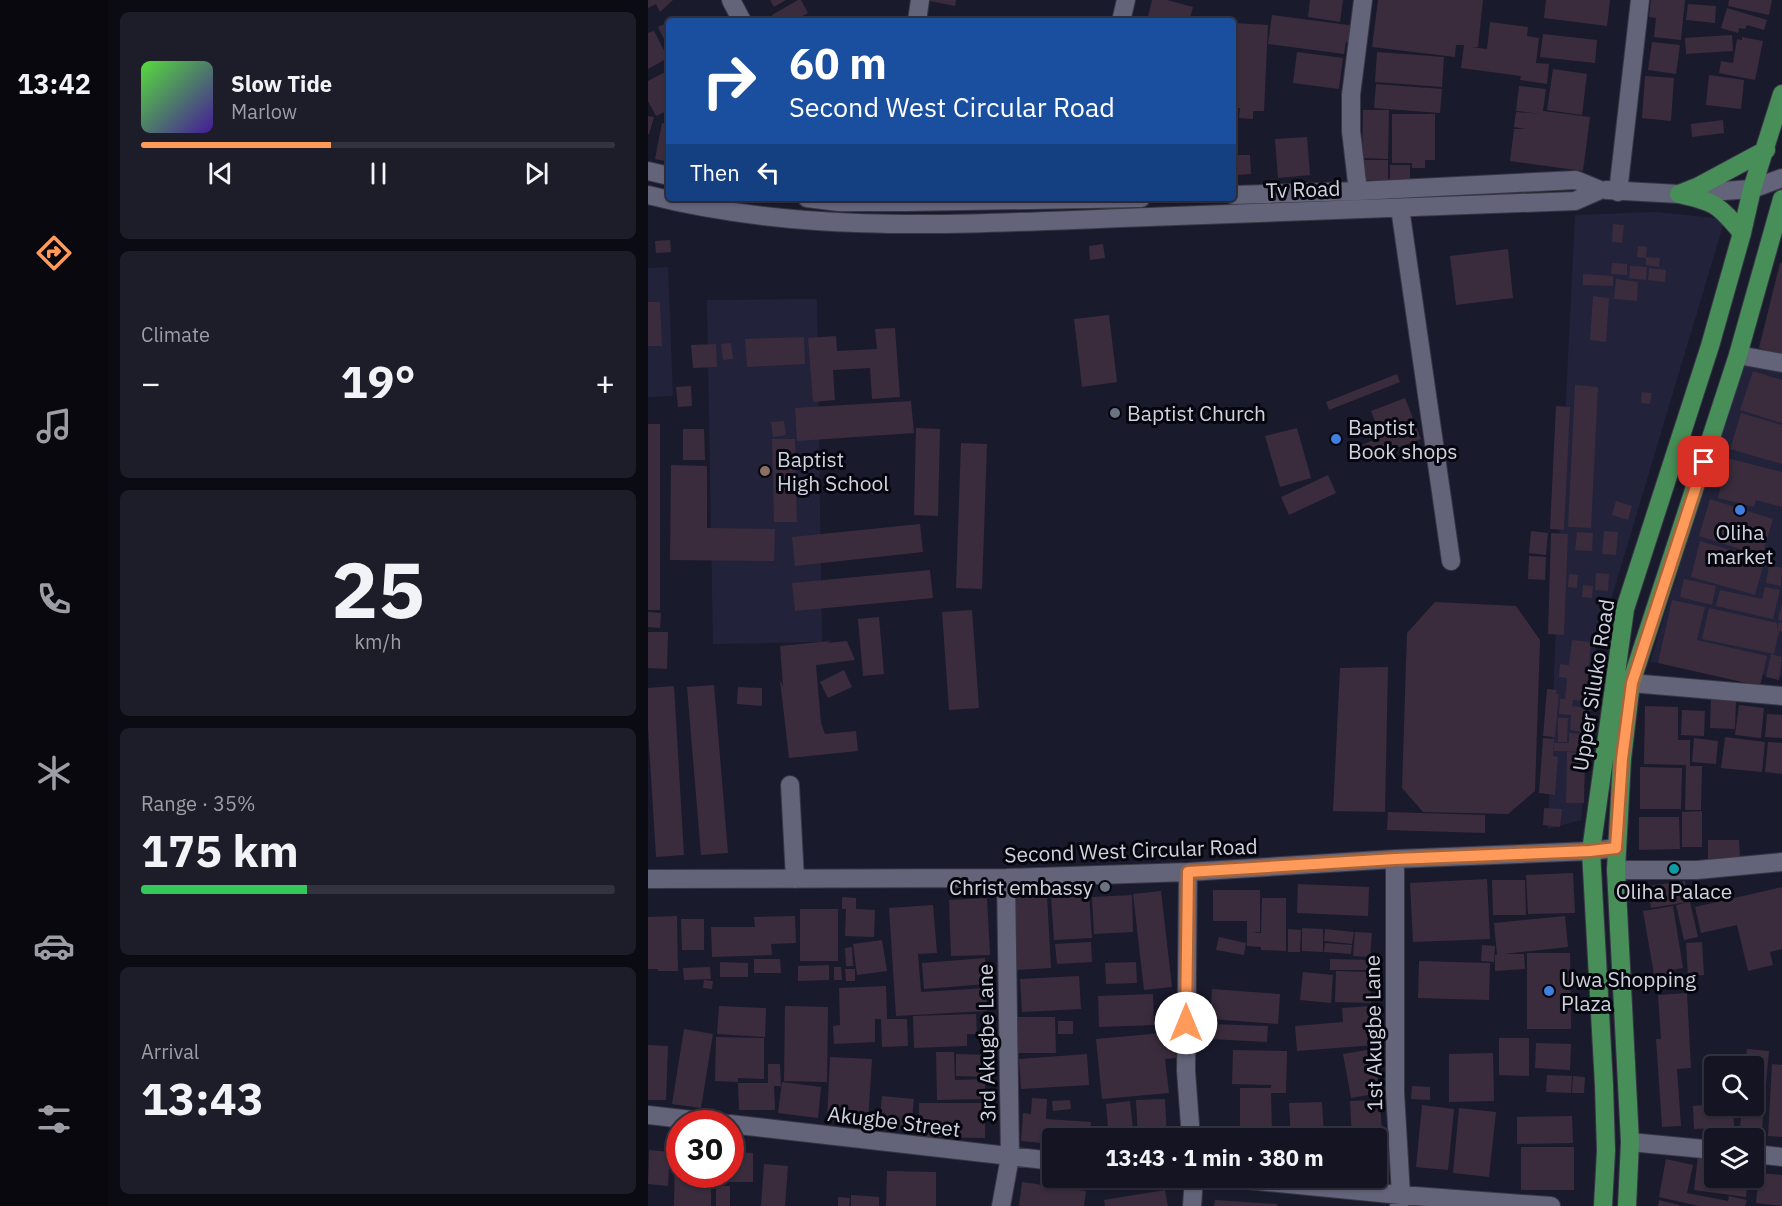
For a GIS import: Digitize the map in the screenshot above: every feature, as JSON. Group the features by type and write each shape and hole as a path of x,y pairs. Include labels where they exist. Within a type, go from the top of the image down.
{"main road":[{"name":"Upper Siluko Road","path":"1603,1206 1606,1151 1604,1085 1590,851 1625,609 1710,346 1752,189 1782,94"},
{"path":"1679,194 1699,186 1766,150"},
{"path":"1679,194 1722,208 1742,233"},
{"name":"Upper Siluko Road","path":"1627,1206 1630,1142 1616,848 1622,759 1632,683 1738,355 1782,199"}],"street":[{"path":"731,0 740,18"},
{"path":"917,18 920,0"},
{"path":"1122,18 1126,0"},
{"path":"1358,191 1351,131 1351,95 1363,0"},
{"path":"1609,191 1640,0"},
{"path":"648,171 666,176"},
{"name":"Tv Road","path":"1236,195 1576,180 1609,191 1679,194 1752,189 1782,178"},
{"name":"Tv Road","path":"671,201 810,222 905,225 1575,201 1609,191"},
{"name":"Tv Road","path":"648,195 666,200"},
{"path":"1400,208 1451,561"},
{"path":"1738,355 1782,363"},
{"path":"1632,683 1782,696"},
{"path":"790,785 795,879"},
{"name":"Second West Circular Road","path":"648,879 1006,878 1188,872 1616,848"},
{"name":"1st Akugbe Lane","path":"1395,859 1395,1092 1400,1201"},
{"path":"1616,870 1698,870 1782,862"},
{"path":"1188,872 1186,1071 1190,1128"},
{"name":"3rd Akugbe Lane","path":"1001,1206 1010,1157 1006,878"},
{"name":"Akugbe Street","path":"648,1115 666,1117"},
{"name":"Akugbe Street","path":"744,1126 1042,1160"},
{"path":"1630,1142 1704,1149"},
{"path":"1764,1155 1782,1157"},
{"path":"1192,1206 1193,1188"},
{"path":"1302,1188 1400,1201 1551,1206"}],"shaded area":[{"path":"1657,212 1725,219 1596,650 1581,820 1548,829 1575,215"},
{"path":"668,267 673,396 648,397 648,268"},
{"name":"Baptist High School","path":"817,299 822,642 713,644 707,300"},
{"name":"Oliha market","path":"1746,353 1782,357 1782,677 1650,662"}],"building":[{"path":"648,0 673,0 660,12 656,4 648,8"},
{"path":"770,0 786,0 774,7"},
{"path":"798,0 801,0 808,13 799,18 774,18 772,15"},
{"path":"925,0 956,0 955,6"},
{"path":"1152,0 1167,0 1193,7 1190,18 1148,18"},
{"path":"1310,0 1343,0 1340,22 1308,17"},
{"path":"1378,0 1483,0 1478,47 1471,47 1487,49 1490,22 1528,27 1527,36 1539,38 1536,63 1549,64 1547,84 1520,80 1521,76 1461,68 1464,45 1456,45 1455,57 1372,47"},
{"path":"1546,0 1610,0 1607,26 1544,18"},
{"path":"1651,0 1685,0 1681,40 1654,37 1656,18 1649,17"},
{"path":"1729,0 1772,0 1769,15 1728,6"},
{"path":"1688,4 1716,6 1715,23 1686,20"},
{"path":"1727,8 1767,20 1764,30 1747,25 1745,29 1739,28 1738,33 1721,28"},
{"path":"1272,15 1356,26 1353,43 1346,42 1344,54 1268,44"},
{"path":"666,23 666,43 658,27"},
{"path":"1236,23 1268,25 1264,111 1253,111 1253,119 1239,118 1240,108 1236,108"},
{"path":"654,31 666,54 666,59 648,69 648,33"},
{"path":"1543,34 1597,40 1595,63 1540,57"},
{"path":"1732,35 1733,51 1686,54 1685,38"},
{"path":"1742,37 1763,41 1755,80 1719,73 1721,61 1733,63 1737,39 1742,40"},
{"path":"1652,42 1680,45 1676,74 1648,70"},
{"path":"1297,52 1343,58 1339,89 1293,83"},
{"path":"1377,52 1444,57 1442,87 1375,82"},
{"path":"1553,69 1587,74 1582,115 1547,110"},
{"path":"666,72 666,111 656,116 648,101 648,81"},
{"path":"1709,75 1744,80 1741,109 1706,105"},
{"path":"1645,76 1674,78 1671,121 1642,118"},
{"path":"1376,84 1442,89 1440,113 1374,108"},
{"path":"1519,86 1546,89 1543,111 1590,117 1583,171 1510,161 1514,129 1525,129 1514,127 1516,112 1543,114 1516,111"},
{"path":"1363,110 1389,110 1388,159 1362,158"},
{"path":"1392,114 1435,114 1435,160 1425,160 1425,168 1412,168 1412,163 1392,163"},
{"path":"648,116 654,117 649,134 648,134"},
{"path":"1723,120 1724,133 1692,137 1691,124"},
{"path":"662,123 666,124 666,161 655,159"},
{"path":"1307,137 1310,175 1278,178 1275,139"},
{"path":"1236,155 1250,155 1251,174 1237,175"},
{"path":"1364,160 1388,160 1388,180 1364,180"},
{"path":"1390,165 1410,165 1410,184 1390,184"},
{"path":"1613,224 1624,225 1622,243 1612,242"},
{"path":"670,240 671,252 656,253 655,241"},
{"path":"1103,244 1105,258 1090,260 1089,246"},
{"path":"1638,246 1647,247 1646,258 1637,257"},
{"path":"1508,249 1513,298 1456,305 1450,256"},
{"path":"1646,257 1660,258 1659,267 1646,265"},
{"path":"1612,263 1627,264 1627,275 1611,274"},
{"path":"1780,263 1782,263 1782,355 1759,348"},
{"path":"1630,266 1647,267 1646,280 1629,278"},
{"path":"1649,268 1666,270 1665,282 1648,280"},
{"path":"1583,274 1613,276 1613,286 1583,285"},
{"path":"1616,279 1638,282 1637,301 1614,299"},
{"path":"1593,296 1609,298 1606,342 1590,340"},
{"path":"648,302 660,302 662,346 648,346"},
{"path":"1109,315 1117,382 1082,387 1074,319"},
{"path":"895,328 900,397 872,399 870,368 833,370 835,400 813,402 808,338 836,336 837,351 877,349 875,329"},
{"path":"804,337 805,364 747,367 745,339"},
{"path":"731,343 733,359 723,360 721,344"},
{"path":"716,344 717,367 693,368 691,345"},
{"path":"1753,371 1782,380 1782,423 1740,410"},
{"path":"1397,374 1400,382 1329,410 1326,402"},
{"path":"1575,385 1598,387 1591,528 1568,527"},
{"path":"691,386 692,406 678,407 676,387"},
{"path":"1642,392 1652,393 1650,404 1641,403"},
{"path":"1405,398 1421,439 1363,461 1357,447 1381,437 1371,411"},
{"path":"911,401 914,433 797,441 795,408"},
{"path":"1556,406 1570,407 1564,530 1550,529"},
{"path":"1741,413 1782,425 1782,464 1730,449"},
{"path":"784,421 786,435 773,437 771,422"},
{"path":"648,424 660,424 660,610 648,610"},
{"path":"916,428 940,429 938,516 914,515"},
{"path":"1297,428 1311,478 1280,487 1265,436"},
{"path":"683,429 704,429 705,460 683,460"},
{"path":"772,439 795,439 797,522 774,522"},
{"path":"961,443 987,444 982,589 956,588"},
{"path":"1727,458 1782,472 1782,507 1756,500 1754,507 1718,498"},
{"path":"671,465 707,466 707,528 775,529 774,561 670,560"},
{"path":"1328,475 1336,493 1289,515 1281,497"},
{"path":"1710,499 1773,519 1762,556 1699,536"},
{"path":"1616,501 1632,506 1628,520 1612,515"},
{"path":"920,524 923,552 795,566 792,537"},
{"path":"1531,531 1548,533 1546,555 1529,553"},
{"path":"1604,531 1618,532 1616,555 1602,554"},
{"path":"1577,532 1593,533 1592,551 1575,550"},
{"path":"1551,533 1568,534 1564,635 1548,634"},
{"path":"1700,541 1765,560 1755,595 1691,577"},
{"path":"1529,556 1546,557 1545,580 1528,579"},
{"path":"1769,565 1782,568 1781,586 1766,583"},
{"path":"930,570 933,598 795,611 792,583"},
{"path":"1596,573 1609,574 1608,591 1595,590"},
{"path":"1569,574 1578,575 1577,588 1568,587"},
{"path":"1684,579 1716,586 1712,605 1680,597"},
{"path":"1583,585 1593,586 1592,598 1582,597"},
{"path":"1765,587 1780,590 1773,619 1716,606 1720,590 1762,599"},
{"path":"1672,600 1705,607 1697,640 1767,656 1760,686 1658,663"},
{"path":"1435,602 1516,606 1540,640 1535,791 1508,814 1423,812 1402,788 1407,633"},
{"path":"1782,606 1782,621 1778,620"},
{"path":"1709,608 1777,623 1777,631 1779,622 1782,623 1782,632 1779,631 1774,654 1702,639"},
{"path":"972,610 979,708 949,710 942,612"},
{"path":"648,612 661,613 660,628 648,627"},
{"path":"879,617 884,674 863,676 858,619"},
{"path":"648,632 668,632 667,669 648,668"},
{"path":"1572,640 1591,642 1586,701 1573,700 1572,706 1586,708 1583,732 1570,730 1571,715 1559,714 1560,699 1565,699 1567,678 1559,677 1560,664 1569,665"},
{"path":"831,641 827,643 847,641 855,660 816,665 821,723 825,734 856,731 858,751 789,758 780,680 783,686 780,646"},
{"path":"1771,654 1782,657 1779,680 1766,677"},
{"path":"1388,667 1385,812 1333,811 1340,668"},
{"path":"844,670 852,687 828,698 820,682"},
{"path":"714,685 728,853 701,855 687,687"},
{"path":"674,686 684,855 656,857 648,728 648,688"},
{"path":"738,687 762,688 762,706 737,704"},
{"path":"1547,689 1557,690 1556,694 1559,694 1555,737 1543,736"},
{"path":"1711,699 1736,700 1735,729 1710,728"},
{"path":"1739,705 1764,708 1761,738 1735,735"},
{"path":"1645,706 1678,707 1678,740 1690,740 1690,766 1702,766 1701,810 1685,810 1686,765 1644,764"},
{"path":"1682,710 1705,711 1704,736 1681,735"},
{"path":"1767,714 1782,715 1782,738 1765,737"},
{"path":"1558,718 1568,718 1567,742 1558,742"},
{"path":"1569,733 1582,734 1582,752 1554,751 1554,743 1569,743"},
{"path":"1725,737 1765,742 1762,772 1721,768"},
{"path":"1543,738 1554,739 1553,756 1558,757 1555,795 1539,793"},
{"path":"1694,738 1718,741 1716,764 1692,762"},
{"path":"1768,742 1782,743 1782,774 1765,772"},
{"path":"1567,752 1585,753 1584,803 1566,803"},
{"path":"1640,767 1682,768 1681,809 1640,809"},
{"path":"1544,808 1562,809 1560,827 1543,825"},
{"path":"1702,811 1702,847 1682,847 1682,812"},
{"path":"1388,812 1485,815 1485,833 1387,830"},
{"path":"1639,817 1679,817 1680,849 1639,850"},
{"path":"1708,840 1739,840 1740,858 1708,859"},
{"path":"1573,873 1575,913 1528,914 1526,875"},
{"path":"1487,879 1490,939 1413,942 1410,883"},
{"path":"1492,880 1525,880 1526,915 1493,915"},
{"path":"1685,881 1688,902 1651,908 1647,886"},
{"path":"1298,884 1369,887 1368,916 1297,913"},
{"path":"1782,887 1782,949 1770,952 1773,965 1748,971 1737,925 1701,933 1695,907"},
{"path":"1213,890 1260,890 1260,932 1252,933 1261,933 1262,898 1286,898 1286,951 1261,950 1261,947 1247,946 1247,921 1213,921"},
{"path":"1161,891 1172,987 1144,990 1133,894"},
{"path":"1047,895 1051,968 1015,970 1010,897"},
{"path":"1132,895 1133,932 1094,934 1092,897"},
{"path":"1089,896 1092,938 1054,940 1051,898"},
{"path":"842,897 856,898 856,909 875,910 874,937 845,936 846,909 842,909"},
{"path":"987,898 990,955 951,956 949,900"},
{"path":"1690,902 1698,937 1684,940 1676,905"},
{"path":"933,905 937,953 918,954 921,992 986,988 987,1011 896,1016 889,908"},
{"path":"1673,906 1683,968 1672,970 1674,982 1656,986 1643,911"},
{"path":"800,909 838,909 838,961 800,961"},
{"path":"677,916 678,971 648,969 648,917"},
{"path":"795,916 796,943 771,944 772,955 712,957 711,927 755,927 754,917"},
{"path":"1565,916 1568,947 1504,954 1524,954 1525,969 1495,971 1495,955 1497,955 1494,923"},
{"path":"681,919 704,919 704,950 682,950"},
{"path":"1302,928 1323,929 1323,952 1302,951"},
{"path":"1288,929 1301,930 1300,952 1288,952"},
{"path":"1325,929 1354,932 1352,944 1324,941"},
{"path":"1355,932 1372,933 1370,957 1353,956"},
{"path":"1219,937 1246,943 1244,955 1216,950"},
{"path":"882,940 887,971 857,975 853,944"},
{"path":"1091,942 1092,962 1057,964 1055,944"},
{"path":"1702,942 1704,975 1688,976 1686,943"},
{"path":"1325,943 1352,945 1351,954 1324,952"},
{"path":"1482,945 1495,946 1494,962 1481,961"},
{"path":"852,947 853,966 846,966 845,948"},
{"name":"Uwa Shopping Plaza","path":"1527,953 1570,953 1571,1029 1527,1029"},
{"path":"985,958 987,984 924,989 922,963"},
{"path":"754,959 780,959 781,973 754,973"},
{"path":"1330,959 1370,960 1370,970 1330,970"},
{"path":"1419,961 1490,963 1489,1000 1418,998"},
{"path":"720,962 748,963 748,977 720,977"},
{"path":"1136,962 1137,983 1106,984 1105,963"},
{"path":"829,965 829,980 798,981 798,966"},
{"path":"710,967 711,979 684,980 683,968"},
{"path":"834,967 841,967 842,980 834,980"},
{"path":"845,969 855,969 855,981 846,981"},
{"path":"1336,971 1371,972 1371,1003 1335,1002"},
{"path":"1303,972 1333,975 1331,1003 1300,1000"},
{"path":"1079,976 1081,1009 1022,1012 1020,979"},
{"path":"704,980 713,981 712,989 703,988"},
{"path":"886,986 887,1019 907,1019 908,1046 882,1047 881,1019 875,1019 875,1042 834,1044 833,1026 840,1025 839,988"},
{"path":"1212,989 1280,994 1278,1024 1210,1019"},
{"path":"1687,993 1691,1068 1677,1069 1681,1126 1662,1127 1656,1039 1661,1039 1658,995"},
{"path":"1153,994 1154,1025 1099,1027 1098,996"},
{"path":"719,1006 766,1008 765,1037 717,1034"},
{"path":"785,1006 828,1007 827,1082 784,1081"},
{"path":"1372,1006 1375,1045 1297,1051 1295,1026 1343,1022 1342,1008"},
{"path":"976,1014 977,1034 967,1034 967,1046 914,1048 913,1016"},
{"path":"1017,1017 1055,1017 1056,1053 1018,1053"},
{"path":"1058,1021 1073,1021 1073,1034 1058,1034"},
{"path":"1210,1024 1268,1026 1267,1042 1210,1039"},
{"path":"684,1029 713,1034 701,1108 672,1104"},
{"path":"1173,1032 1176,1058 1165,1059 1169,1093 1102,1099 1096,1039"},
{"path":"716,1037 764,1038 764,1079 738,1078 738,1082 715,1081"},
{"path":"1499,1038 1529,1038 1529,1076 1499,1075"},
{"path":"1536,1043 1571,1044 1570,1070 1535,1068"},
{"path":"648,1045 668,1046 666,1100 648,1100"},
{"path":"1373,1049 1380,1093 1351,1098 1343,1054"},
{"path":"1747,1049 1769,1051 1764,1107 1764,1056 1746,1056"},
{"path":"1233,1050 1287,1051 1286,1093 1271,1093 1272,1128 1240,1128 1240,1088 1271,1088 1271,1085 1232,1084"},
{"path":"936,1052 954,1052 955,1080 985,1079 985,1099 937,1100"},
{"path":"1493,1053 1494,1101 1449,1102 1449,1054"},
{"path":"956,1054 987,1055 986,1077 956,1076"},
{"path":"1087,1054 1089,1085 1021,1089 1019,1059"},
{"path":"830,1057 872,1059 868,1123 827,1121"},
{"path":"768,1064 780,1064 781,1086 774,1086 775,1110 739,1110 738,1083 768,1083"},
{"path":"1772,1064 1782,1065 1782,1137 1768,1136"},
{"path":"1547,1075 1572,1076 1571,1093 1546,1092"},
{"path":"1573,1076 1585,1077 1584,1093 1572,1093"},
{"path":"782,1082 821,1087 818,1118 778,1113"},
{"path":"1412,1086 1430,1087 1430,1100 1411,1099"},
{"path":"882,1096 914,1099 911,1130 879,1127"},
{"path":"1032,1098 1047,1099 1046,1119 1091,1122 1090,1128 1042,1128 1042,1143 1021,1141 1023,1113 1031,1114"},
{"path":"1165,1099 1166,1128 1137,1128 1136,1100"},
{"path":"1070,1100 1071,1109 1053,1111 1052,1101"},
{"path":"1380,1100 1382,1128 1351,1128 1350,1101"},
{"path":"1130,1101 1133,1128 1108,1128 1106,1104"},
{"path":"1322,1102 1323,1128 1290,1128 1289,1103"},
{"path":"919,1103 985,1103 985,1138 919,1137"},
{"path":"1422,1105 1454,1109 1448,1170 1416,1167"},
{"path":"1704,1105 1704,1116 1733,1116 1734,1127 1694,1129 1693,1106"},
{"path":"1459,1108 1496,1112 1489,1177 1453,1173"},
{"path":"1572,1116 1573,1143 1517,1144 1517,1117"},
{"path":"1741,1116 1763,1116 1762,1128 1740,1127"},
{"path":"1521,1147 1574,1147 1574,1190 1521,1190"},
{"path":"649,1150 666,1152 666,1186 648,1184"},
{"path":"744,1153 753,1153 753,1182 744,1182"},
{"path":"1698,1156 1704,1157 1704,1188 1747,1188 1746,1197 1694,1190"},
{"path":"1666,1159 1693,1165 1687,1193 1728,1201 1729,1196 1747,1200 1745,1206 1699,1206 1659,1197"},
{"path":"764,1164 788,1166 785,1206 761,1206"},
{"path":"887,1171 936,1172 936,1206 886,1206"},
{"path":"1764,1173 1782,1175 1782,1206 1756,1203 1758,1188 1764,1188"},
{"path":"1022,1182 1042,1185 1042,1188 1086,1191 1084,1206 1019,1206"},
{"path":"674,1188 711,1188 711,1206 674,1206"},
{"path":"716,1188 730,1188 730,1206 716,1206"},
{"path":"1165,1190 1168,1206 1105,1206 1104,1200"},
{"path":"851,1195 879,1197 879,1206 851,1206"},
{"path":"838,1197 850,1198 849,1206 838,1206"},
{"path":"1215,1200 1277,1204 1277,1206 1214,1206"},
{"path":"1659,1200 1679,1205 1679,1206 1658,1206"}],"place":[{"name":"Baptist Church","path":"1115,413"},
{"name":"Baptist Book shops","path":"1336,439"},
{"name":"Baptist High School","path":"765,471"},
{"name":"Oliha market","path":"1740,510"},
{"name":"Oliha Palace","path":"1674,869"},
{"name":"Christ embassy","path":"1105,887"},
{"name":"Uwa Shopping Plaza","path":"1549,991"}],"route":[{"path":"1186,1023 1188,872 1616,848 1622,759 1632,683 1704,462"}]}
